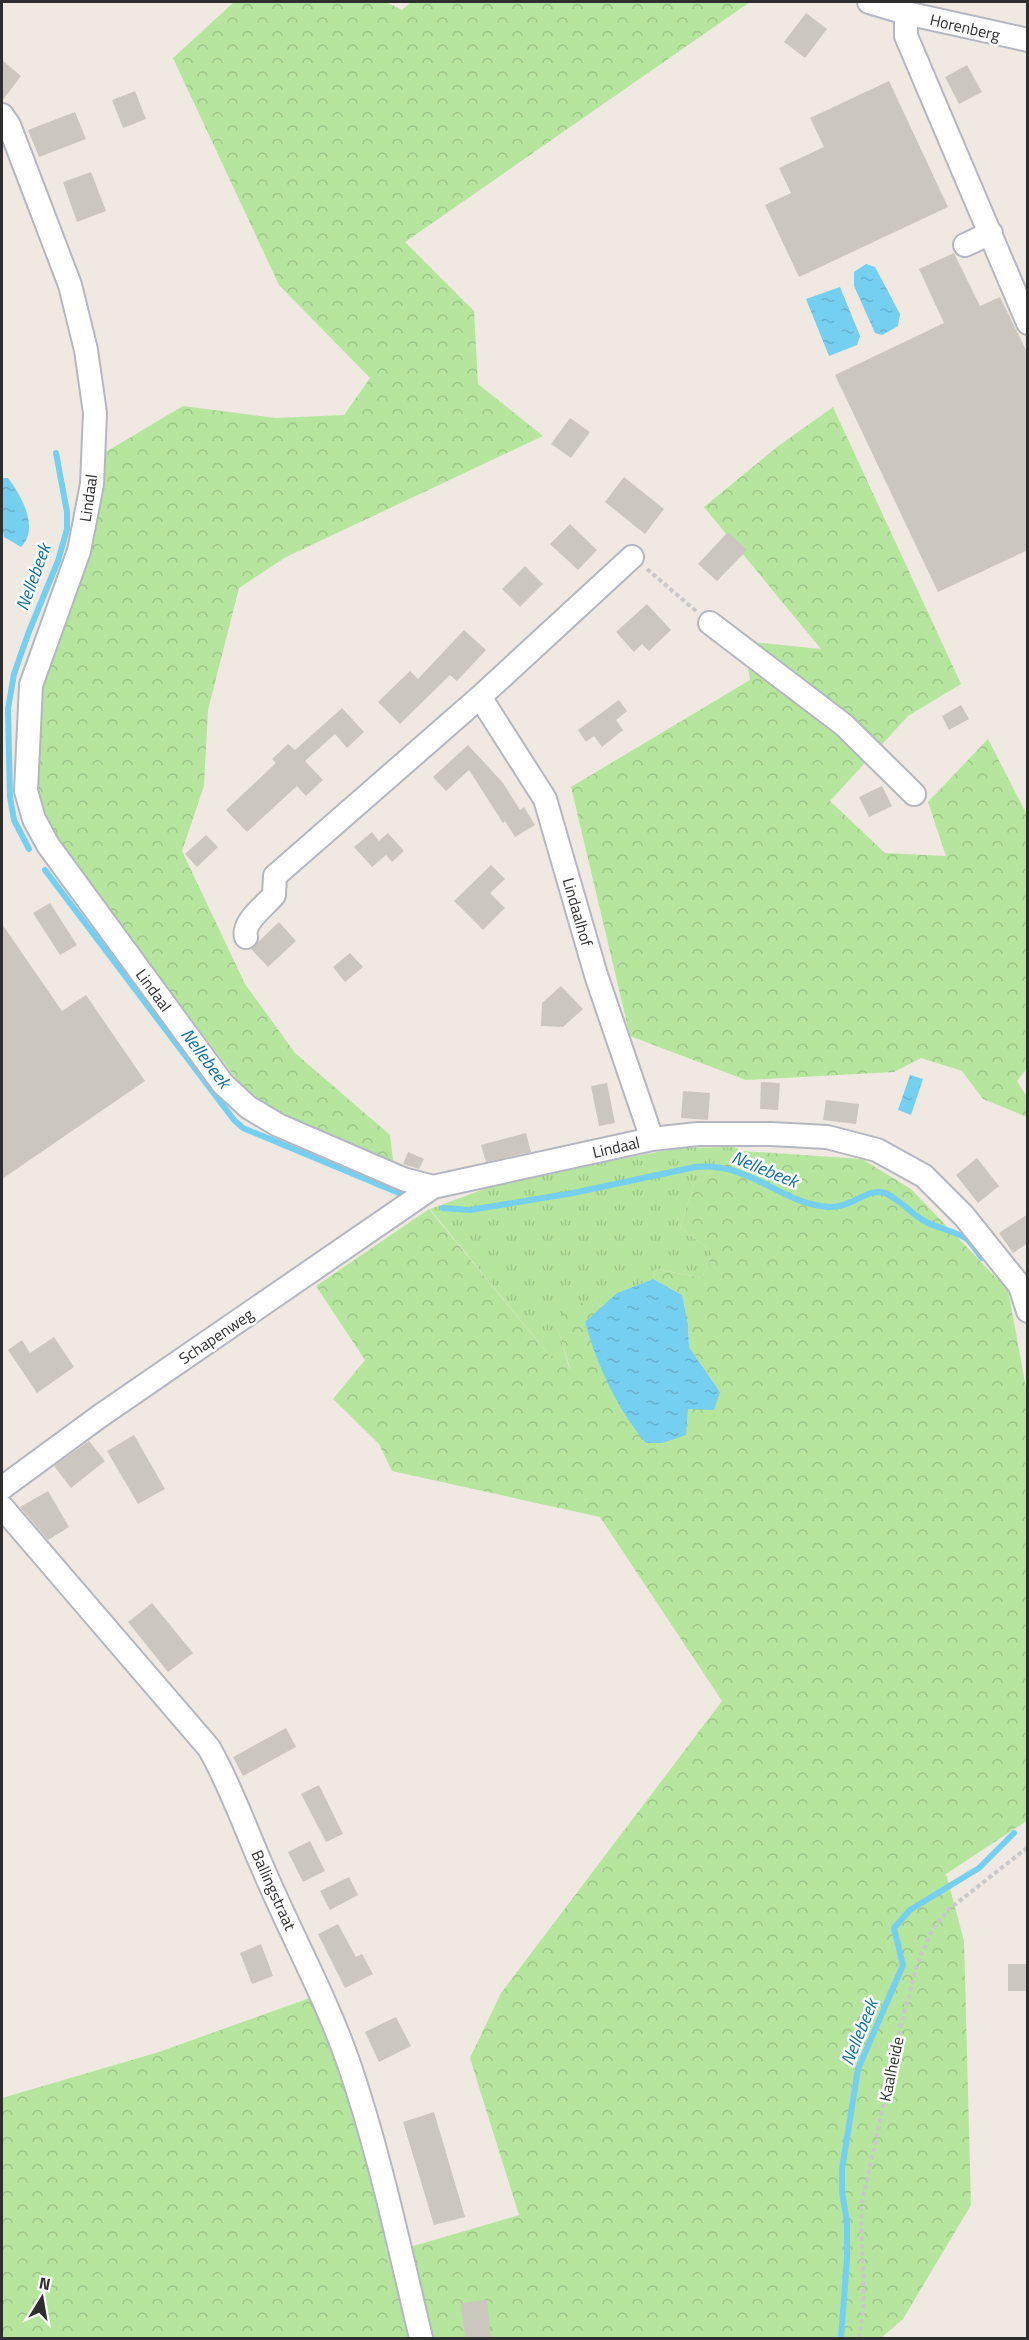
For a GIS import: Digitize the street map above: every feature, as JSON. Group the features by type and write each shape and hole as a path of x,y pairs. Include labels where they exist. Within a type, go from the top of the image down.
{"street":[{"name":"Horenberg","path":"869,2 906,13 1028,40"},
{"path":"906,13 906,36 1028,322"},
{"name":"Lindaal","path":"2,115 9,125 70,285 86,350 95,413 92,484 79,551 31,685 26,791 34,819 48,845 223,1084 248,1107 278,1125 403,1179 434,1187 652,1139 698,1134 827,1137 877,1150 924,1176 964,1216 1024,1286"},
{"path":"965,245 991,233"},
{"path":"246,937 245,932 249,922 274,895 275,876 480,697 632,557"},
{"path":"710,623 844,725 914,794"},
{"name":"Lindaalhof","path":"480,697 545,799 596,975 652,1139"},
{"name":"Schapenweg","path":"2,1488 100,1416 434,1187"},
{"path":"1024,1286 1028,1311"},
{"name":"Ballingstraat","path":"2,1507 209,1748 228,1783 265,1874 316,1980 348,2060 373,2142 421,2338"}],"path":[{"path":"632,557 710,623"},
{"name":"Kaalheide","path":"859,2338 864,2304 861,2207 902,2020 918,1962 932,1930 948,1910 1028,1847"}],"green space":[{"path":"234,2 386,2 402,10 411,2 750,2 405,242 474,311 478,384 543,436 286,557 239,588 208,710 204,786 182,851 245,984 295,1053 390,1135 394,1168 264,1116 31,805 40,684 99,456 183,406 276,418 344,415 370,378 279,285 173,58"},
{"path":"833,407 961,684 908,716 830,801 885,853 946,856 928,802 988,739 1027,815 1028,1067 1017,1081 1027,1097 1027,1117 983,1099 962,1071 921,1058 894,1072 746,1080 630,1036 571,787 750,680 743,641 821,649 704,507 777,447"},
{"path":"734,1147 742,1151 694,1184 680,1227 713,1253 702,1278 656,1269 653,1279 617,1293 602,1308 594,1299 558,1329 570,1371 553,1360 430,1209 487,1188 554,1172 678,1148"},
{"path":"742,1151 862,1159 911,1189 1008,1290 1027,1393 1028,1820 946,1874 964,1941 971,2205 903,2319 881,2338 2,2338 2,2098 159,2052 315,1996 364,2134 387,2252 519,2215 470,2058 501,1993 722,1701 600,1517 392,1471 379,1444 333,1399 365,1360 316,1286 429,1209 553,1360 570,1369 558,1329 566,1307 594,1299 602,1308 585,1323 688,1409 720,1392 689,1347 688,1324 682,1295 653,1279 656,1269 702,1278 713,1253 680,1227 694,1184"}],"water":[{"path":"866,264 875,267 900,314 898,326 882,335 875,333 854,286 854,272"},
{"path":"840,287 860,336 857,345 829,356 806,299"},
{"path":"2,478 8,478 18,493 29,521 29,531 21,547 4,537"},
{"path":"910,1075 923,1079 911,1115 898,1110"},
{"path":"653,1279 682,1295 688,1324 689,1347 720,1392 714,1410 688,1409 686,1435 662,1443 646,1443 626,1416 602,1370 585,1322 617,1293"}],"building":[{"path":"806,13 827,29 805,58 784,42"},
{"path":"2,60 21,76 2,101"},
{"path":"967,65 982,92 959,104 945,77"},
{"path":"889,81 948,207 799,277 765,205 791,193 779,168 824,147 810,118"},
{"path":"135,91 146,119 123,128 112,100"},
{"path":"75,112 86,139 39,157 28,130"},
{"path":"91,172 106,211 77,222 63,182"},
{"path":"954,253 980,306 1000,297 1028,354 1028,550 938,592 835,375 944,323 919,269"},
{"path":"570,418 590,432 571,458 551,444"},
{"path":"624,477 664,509 645,534 605,502"},
{"path":"570,524 597,550 578,570 550,544"},
{"path":"728,532 747,550 717,581 698,564"},
{"path":"525,566 543,584 520,607 502,589"},
{"path":"647,604 671,630 649,651 642,644 634,652 616,632"},
{"path":"464,630 486,650 457,681 450,675 400,724 378,702 410,671 418,679"},
{"path":"619,700 627,711 616,720 623,730 602,747 594,736 586,742 578,730"},
{"path":"961,705 969,719 949,730 942,716"},
{"path":"342,708 364,732 347,748 335,734 305,761 323,780 306,796 297,786 247,832 226,810 276,763 272,759 288,744 295,750"},
{"path":"468,745 503,783 520,810 524,807 535,825 515,837 505,821 503,823 469,770 446,791 433,777"},
{"path":"882,786 892,806 869,817 859,797"},
{"path":"372,832 379,841 388,833 404,851 392,862 386,855 372,867 354,847"},
{"path":"206,835 218,847 197,867 185,854"},
{"path":"491,865 505,879 490,893 505,908 483,930 454,901"},
{"path":"50,903 77,945 60,955 33,913"},
{"path":"279,922 296,941 268,967 251,949"},
{"path":"2,924 62,1011 86,995 145,1081 2,1179"},
{"path":"350,953 363,967 345,982 333,967"},
{"path":"561,986 583,1009 563,1027 541,1026 542,1003"},
{"path":"761,1082 780,1083 778,1110 760,1109"},
{"path":"607,1083 615,1123 599,1126 591,1086"},
{"path":"683,1091 710,1093 708,1120 681,1118"},
{"path":"826,1100 859,1104 856,1124 823,1120"},
{"path":"526,1133 531,1152 486,1162 481,1145"},
{"path":"408,1152 424,1159 419,1169 403,1164"},
{"path":"977,1158 999,1186 978,1203 956,1175"},
{"path":"1028,1214 1028,1243 1013,1253 999,1233"},
{"path":"54,1337 74,1367 37,1393 8,1350 22,1340 30,1353"},
{"path":"134,1435 165,1489 138,1504 107,1451"},
{"path":"89,1441 105,1461 71,1488 54,1466"},
{"path":"48,1491 69,1527 48,1540 20,1507"},
{"path":"152,1603 193,1653 168,1672 128,1622"},
{"path":"286,1728 296,1747 243,1776 233,1757"},
{"path":"319,1785 343,1834 326,1842 301,1794"},
{"path":"310,1841 325,1871 303,1882 288,1852"},
{"path":"349,1877 358,1895 330,1910 320,1891"},
{"path":"338,1924 356,1957 362,1954 373,1974 345,1988 318,1934"},
{"path":"261,1944 273,1976 252,1984 240,1953"},
{"path":"1008,1964 1028,1964 1028,1991 1008,1991"},
{"path":"396,2017 411,2046 379,2062 365,2032"},
{"path":"434,2112 465,2217 434,2225 403,2122"},
{"path":"487,2300 491,2338 465,2338 461,2303"}],"waterway":[{"name":"Nellebeek","path":"29,849 14,820 10,797 8,709 14,674 58,561 67,529 67,512 56,453"},
{"name":"Nellebeek","path":"45,870 234,1120 243,1128 399,1193"},
{"name":"Nellebeek","path":"443,1208 470,1210 573,1193 695,1167 715,1167 750,1177 795,1199 829,1207 845,1204 873,1193 885,1193 926,1222 964,1237 982,1258"},
{"name":"Nellebeek","path":"841,2338 847,2258 847,2222 842,2192 842,2169 858,2069 903,1965 894,1928 910,1910 979,1868 1014,1833"}]}
